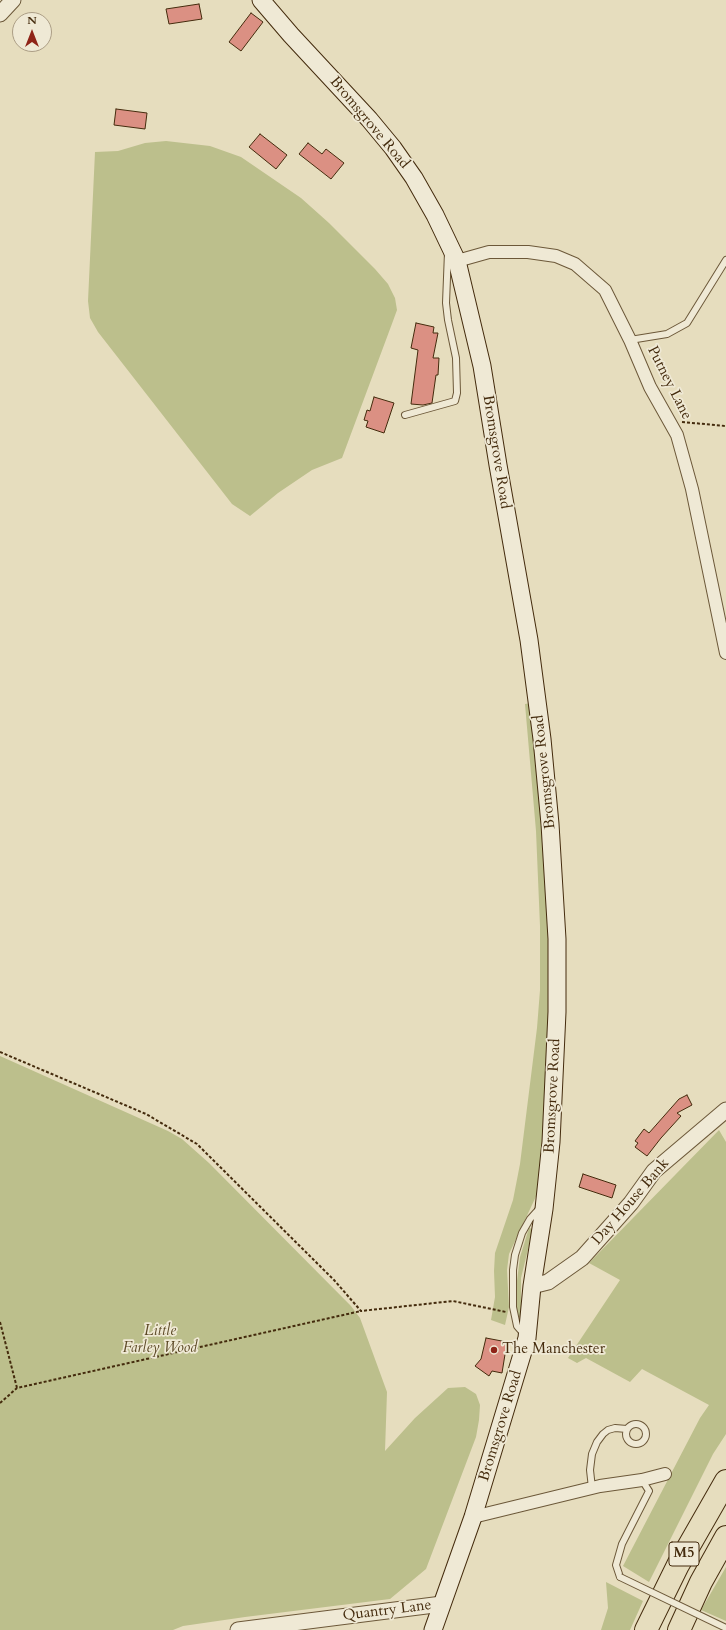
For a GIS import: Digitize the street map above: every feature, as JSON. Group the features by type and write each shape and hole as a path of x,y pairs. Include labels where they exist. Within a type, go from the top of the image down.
{"highway":[{"name":"M5","path":"646,1630 678,1564 726,1481"},
{"name":"M5","path":"679,1630 701,1582 726,1537"}],"main road":[{"name":"Bromsgrove Road","path":"261,0 291,35 369,119 393,148 414,178 435,214 456,261 482,366 529,640 550,824 557,939 557,1012 551,1142 544,1209 532,1286 527,1338 473,1517 433,1630"}],"street":[{"path":"0,14 13,0"},
{"name":"Putney Lane","path":"456,261 489,252 528,252 556,256 575,264 605,290 630,340 650,387 678,435 692,489 726,653"},
{"name":"Day House Bank","path":"532,1286 548,1282 582,1258 631,1204 654,1171 726,1110"},
{"path":"473,1517 592,1488 642,1480 665,1474"},
{"name":"Quantry Lane","path":"238,1630 442,1604"}],"lane":[{"path":"405,414 455,401 456,358 446,303 449,244"},
{"path":"630,340 667,334 687,323 726,260"},
{"path":"527,1338 517,1326 514,1314 513,1270 515,1255 522,1233 530,1219 539,1209 544,1209"},
{"path":"592,1488 590,1470 592,1454 597,1442 608,1430 615,1428 627,1429"},
{"path":"642,1480 650,1491 622,1544 616,1564 620,1577 726,1628"}],"path":[{"path":"669,421 726,426"},
{"path":"0,1052 146,1114 197,1144 334,1280 361,1311"},
{"path":"0,1403 17,1388 361,1311 453,1301 514,1314"},
{"path":"0,1322 17,1388"}],"green space":[{"path":"166,141 210,146 241,157 301,198 329,223 375,269 388,284 395,298 397,310 342,458 312,470 278,493 250,516 232,504 98,332 90,318 88,301 95,152 118,151 145,143"},
{"path":"531,703 548,891 550,1012 539,1190 509,1254 507,1270 509,1307 505,1325 491,1320 495,1297 495,1253 513,1200 520,1164 537,1028 540,990 540,926 536,831 525,704"},
{"name":"Little Farley Wood","path":"0,1056 168,1131 182,1139 209,1163 351,1306 360,1318 387,1392 385,1451 415,1418 448,1388 465,1387 476,1394 480,1405 476,1437 426,1569 390,1599 245,1617 183,1626 173,1630 0,1630"},
{"path":"719,1130 726,1142 726,1434 713,1454 649,1582 623,1566 700,1418 709,1405 642,1369 630,1382 586,1358 577,1363 568,1358 620,1280 589,1263"},
{"path":"529,1228 533,1229 521,1278 521,1318 517,1316 517,1281 520,1257"},
{"path":"726,1567 726,1621 701,1610"},
{"path":"606,1582 643,1601 630,1630 601,1630 608,1608"}],"building":[{"path":"199,4 202,19 169,24 166,9"},
{"path":"251,13 263,22 241,51 229,42"},
{"path":"116,109 147,113 145,129 114,125"},
{"path":"260,134 287,155 276,169 249,147"},
{"path":"308,143 322,154 326,149 344,163 331,179 299,154"},
{"path":"416,323 434,327 433,333 438,333 433,358 439,358 438,375 436,375 432,403 423,405 411,404 418,350 411,348"},
{"path":"374,397 394,403 384,433 366,427 368,421 364,420 367,410 370,411"},
{"path":"687,1095 692,1105 677,1113 681,1116 647,1156 635,1147 638,1143 635,1141 644,1129 649,1133 679,1099"},
{"path":"583,1174 616,1185 612,1198 579,1187"},
{"name":"The Manchester","path":"486,1338 507,1342 502,1373 492,1371 489,1376 475,1366 481,1359"}],"place":[{"name":"The Manchester","path":"494,1350"}]}
